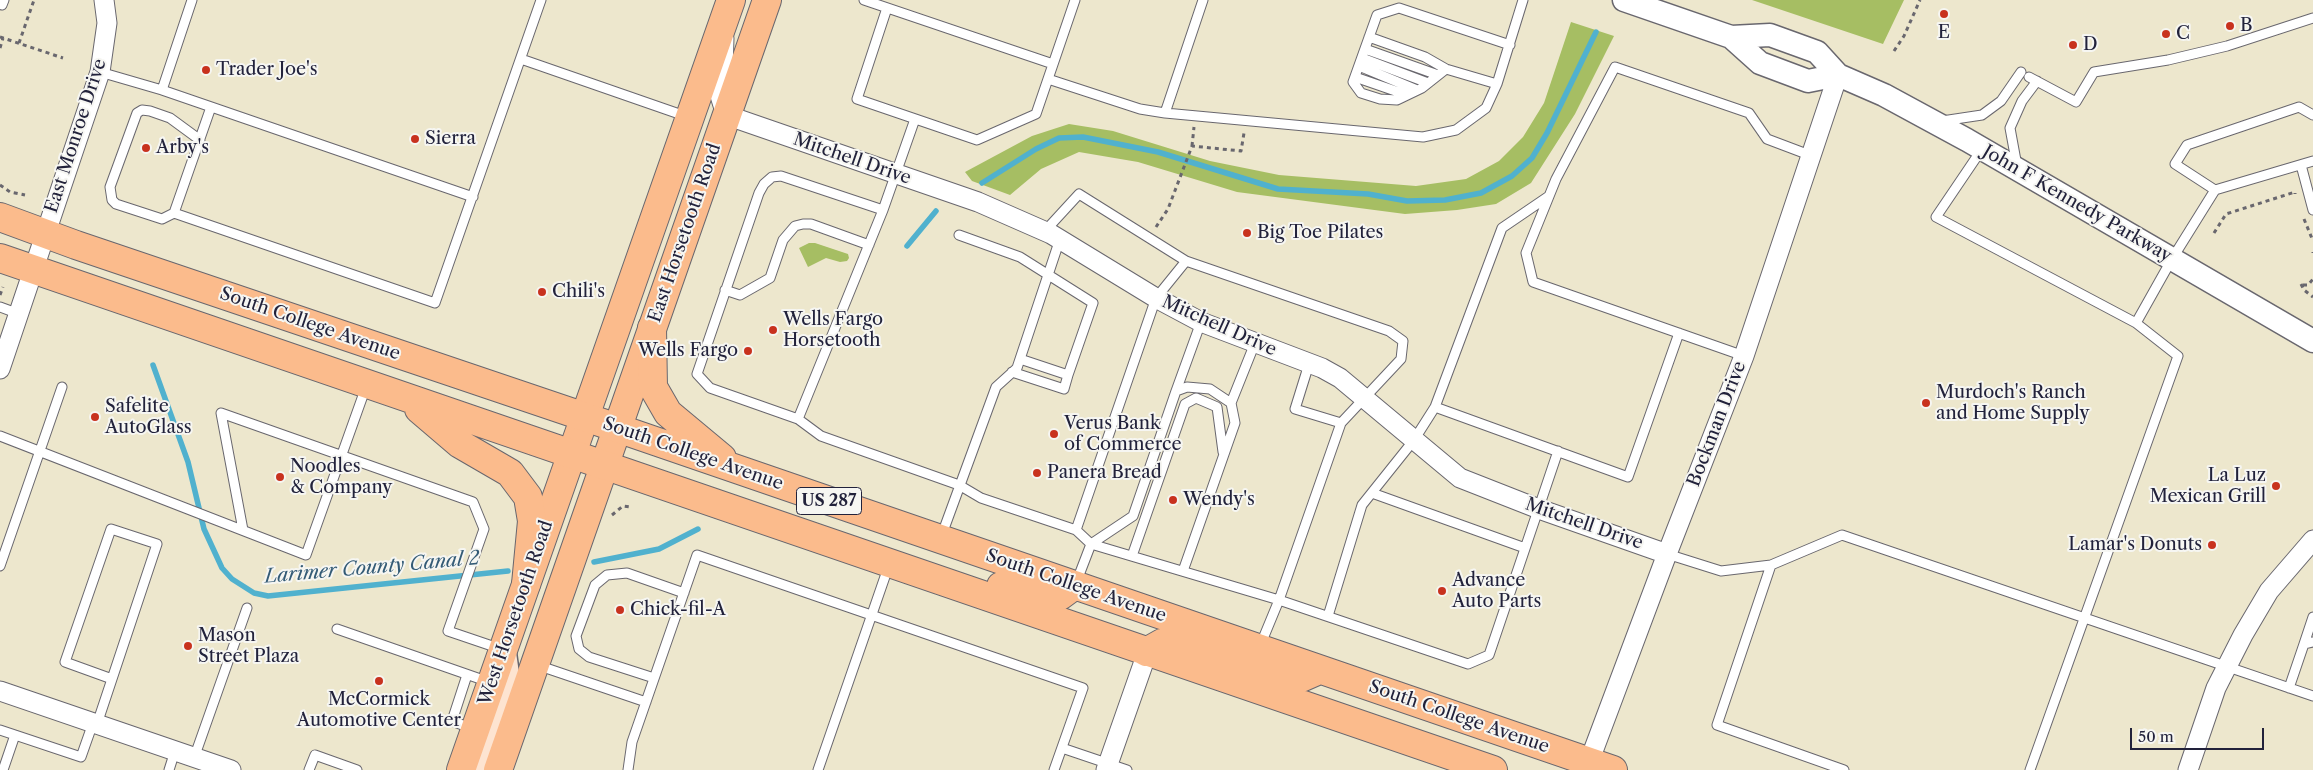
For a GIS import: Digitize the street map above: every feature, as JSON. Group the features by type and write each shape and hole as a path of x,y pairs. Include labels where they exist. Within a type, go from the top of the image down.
{"main road":[{"name":"East Horsetooth Road","path":"604,466 766,0"},
{"name":"East Horsetooth Road","path":"572,455 728,7"},
{"name":"South College Avenue","path":"0,217 1075,585 1596,767"},
{"name":"US 287","path":"0,258 1493,770"},
{"path":"652,328 653,386 668,413 735,469"},
{"path":"406,398 460,444 510,473 528,497 532,521 526,584"},
{"name":"West Horsetooth Road","path":"462,770 476,730 479,679 503,650 572,455"},
{"name":"West Horsetooth Road","path":"498,770 604,466"},
{"path":"931,578 951,577 974,580 1054,597 1060,596 1075,585"},
{"path":"1147,652 1162,643 1177,641 1278,676 1301,678 1321,670"},
{"path":"478,770 503,702 506,674 503,650"}],"street":[{"name":"East Monroe Drive","path":"0,369 35,270 44,233 100,72 107,23 104,0"},
{"name":"John F Kennedy Parkway","path":"1624,0 1731,37 1770,35 1816,52 1838,75 1884,95 1982,148 2313,341"},
{"path":"726,115 718,86 723,70 728,7"},
{"name":"John F Kennedy Parkway","path":"1731,37 1760,63 1808,80 1838,75"},
{"name":"Bockman Drive","path":"1596,767 1667,554 1744,356 1838,75"},
{"name":"Mitchell Drive","path":"726,115 978,202 1052,235 1156,298 1202,322 1310,364 1340,378 1367,398 1460,478 1539,509 1667,554"},
{"path":"2188,770 2216,688 2226,667 2269,591 2313,540"},
{"path":"1107,767 1147,652"},
{"path":"0,691 230,770"}],"lane":[{"path":"0,4 2,5 4,0"},
{"path":"162,90 192,0"},
{"path":"174,213 435,303 541,0"},
{"path":"866,0 1053,64"},
{"path":"886,8 857,99 976,140 1036,114 1075,0"},
{"path":"1165,113 1204,0"},
{"path":"1048,79 1140,109 1165,113 1423,137 1456,130 1486,108 1497,84 1523,0"},
{"path":"1442,72 1417,90 1397,100 1380,99 1361,93 1353,82 1377,14 1399,8 1510,45"},
{"path":"2029,77 2076,102 2094,72 2168,60 2218,48 2313,18"},
{"path":"1369,37 1425,57 1442,72"},
{"path":"1362,58 1497,84"},
{"path":"1362,58 1428,83"},
{"path":"1362,58 1417,90"},
{"path":"521,59 690,118"},
{"path":"1744,356 1533,282 1526,253 1550,195 1615,67 1749,113 1768,139 1812,156"},
{"path":"100,72 162,90 472,197"},
{"path":"1355,77 1407,95"},
{"path":"1935,122 1982,115 2029,77"},
{"path":"2017,169 2010,128 2022,101 2029,77"},
{"path":"200,140 170,118 150,111 142,110 137,112 110,187 112,200 116,204 162,219 174,213 200,140 211,107"},
{"path":"2215,190 2175,164 2187,145 2299,107 2313,115"},
{"path":"798,419 883,210 915,119"},
{"path":"1982,148 1936,217 2136,323 2178,356 2030,770"},
{"path":"2136,323 2172,259 2215,190 2313,161"},
{"path":"2301,165 2313,210"},
{"path":"883,210 781,176 772,177 764,184 759,193 697,374 710,388 798,419 821,436 960,485 981,498 1076,530 1092,544 1279,600 1468,664 1489,655 1558,451"},
{"path":"940,539 996,387 1017,368 1049,274 1052,235 1079,194 1186,261 1389,332 1403,341 1401,359 1367,398 1341,423 1279,600 1259,649"},
{"path":"1328,616 1362,506 1414,440 1436,407 1502,228 1550,195"},
{"path":"725,290 740,295 770,278 783,240 795,226 811,224 869,245"},
{"path":"959,235 1020,257 1094,303 1064,389 1012,372"},
{"path":"1076,530 1156,298 1186,261"},
{"path":"0,307 19,314"},
{"path":"1075,585 1092,544 1133,516 1202,322"},
{"path":"1436,407 1628,476 1679,333"},
{"path":"1183,571 1235,423 1231,403 1254,343"},
{"path":"1020,359 1068,375"},
{"path":"1310,364 1295,409 1341,423"},
{"path":"0,436 306,555 367,385"},
{"path":"0,566 62,387"},
{"path":"1176,391 1187,387 1210,389 1231,403"},
{"path":"1132,556 1185,404 1196,398 1217,407 1224,455"},
{"path":"243,530 221,413 342,454 473,502 484,529 448,631 503,650"},
{"path":"1372,493 1525,548"},
{"path":"0,730 81,757 112,679 157,544 111,529 65,662 112,679"},
{"path":"1667,554 1721,571 1771,566 1842,535 2313,696"},
{"path":"628,770 632,742 697,555 1083,688 1054,770"},
{"path":"818,770 889,563"},
{"path":"1771,566 1717,725 1844,770"},
{"path":"654,678 589,657 579,649 576,636 596,585 607,575 628,573 684,594"},
{"path":"194,758 247,608"},
{"path":"2289,688 2309,643 2313,616"},
{"path":"337,629 479,679"},
{"path":"535,665 646,702"},
{"path":"3,770 15,735"},
{"path":"1062,748 1107,767 1127,770"},
{"path":"170,770 175,751"},
{"path":"309,770 315,755 357,770"}],"path":[{"path":"19,43 34,0"},
{"path":"1894,51 1904,36 1920,0"},
{"path":"0,48 2,38 63,58"},
{"path":"1149,238 1168,209 1182,174 1192,146 1194,116"},
{"path":"1192,146 1241,151 1246,122"},
{"path":"0,185 10,192 25,195"},
{"path":"2214,233 2226,214 2295,192 2297,199"},
{"path":"2302,215 2313,241"},
{"path":"2313,279 2308,285 2302,284 2304,290 2313,297"},
{"path":"0,296 4,287"},
{"path":"607,519 623,506 630,506"}],"green space":[{"path":"1752,0 1904,0 1883,44"},
{"path":"1571,22 1614,36 1575,114 1531,183 1496,204 1457,210 1405,214 1237,192 1138,162 1079,152 1041,169 1010,195 972,181 965,172 1032,136 1069,124 1113,131 1210,161 1279,175 1416,186 1466,179 1499,161 1523,137 1544,103"},
{"path":"809,243 815,243 848,254 849,258 847,261 840,262 826,258 808,267 799,248"}],"waterway":[{"name":"Larimer County Canal 2","path":"982,183 1036,149 1059,138 1083,137 1158,152 1278,189 1368,194 1407,201 1445,200 1481,193 1512,176 1532,158 1547,133 1596,32"},
{"name":"Larimer County Canal 2","path":"907,246 936,211"},
{"name":"Larimer County Canal 2","path":"153,365 188,462 204,529 222,568 232,579 254,593 268,596 508,571"},
{"name":"Larimer County Canal 2","path":"594,562 659,549 698,529"}],"place":[{"name":"E","path":"1944,14"},
{"name":"B","path":"2230,26"},
{"name":"C","path":"2166,34"},
{"name":"D","path":"2073,45"},
{"name":"Trader Joe's","path":"206,70"},
{"name":"Sierra","path":"415,139"},
{"name":"Arby's","path":"146,148"},
{"name":"Big Toe Pilates","path":"1247,233"},
{"name":"Chili's","path":"542,292"},
{"name":"Wells Fargo Horsetooth","path":"773,330"},
{"name":"Wells Fargo","path":"748,351"},
{"name":"Murdoch's Ranch and Home Supply","path":"1926,403"},
{"name":"Safelite AutoGlass","path":"95,417"},
{"name":"Verus Bank of Commerce","path":"1054,434"},
{"name":"Panera Bread","path":"1037,473"},
{"name":"Noodles & Company","path":"280,477"},
{"name":"La Luz Mexican Grill","path":"2276,486"},
{"name":"Wendy's","path":"1173,500"},
{"name":"Lamar's Donuts","path":"2212,545"},
{"name":"Advance Auto Parts","path":"1442,591"},
{"name":"Chick-fil-A","path":"620,610"},
{"name":"Mason Street Plaza","path":"188,646"},
{"name":"McCormick Automotive Center","path":"379,681"}]}
